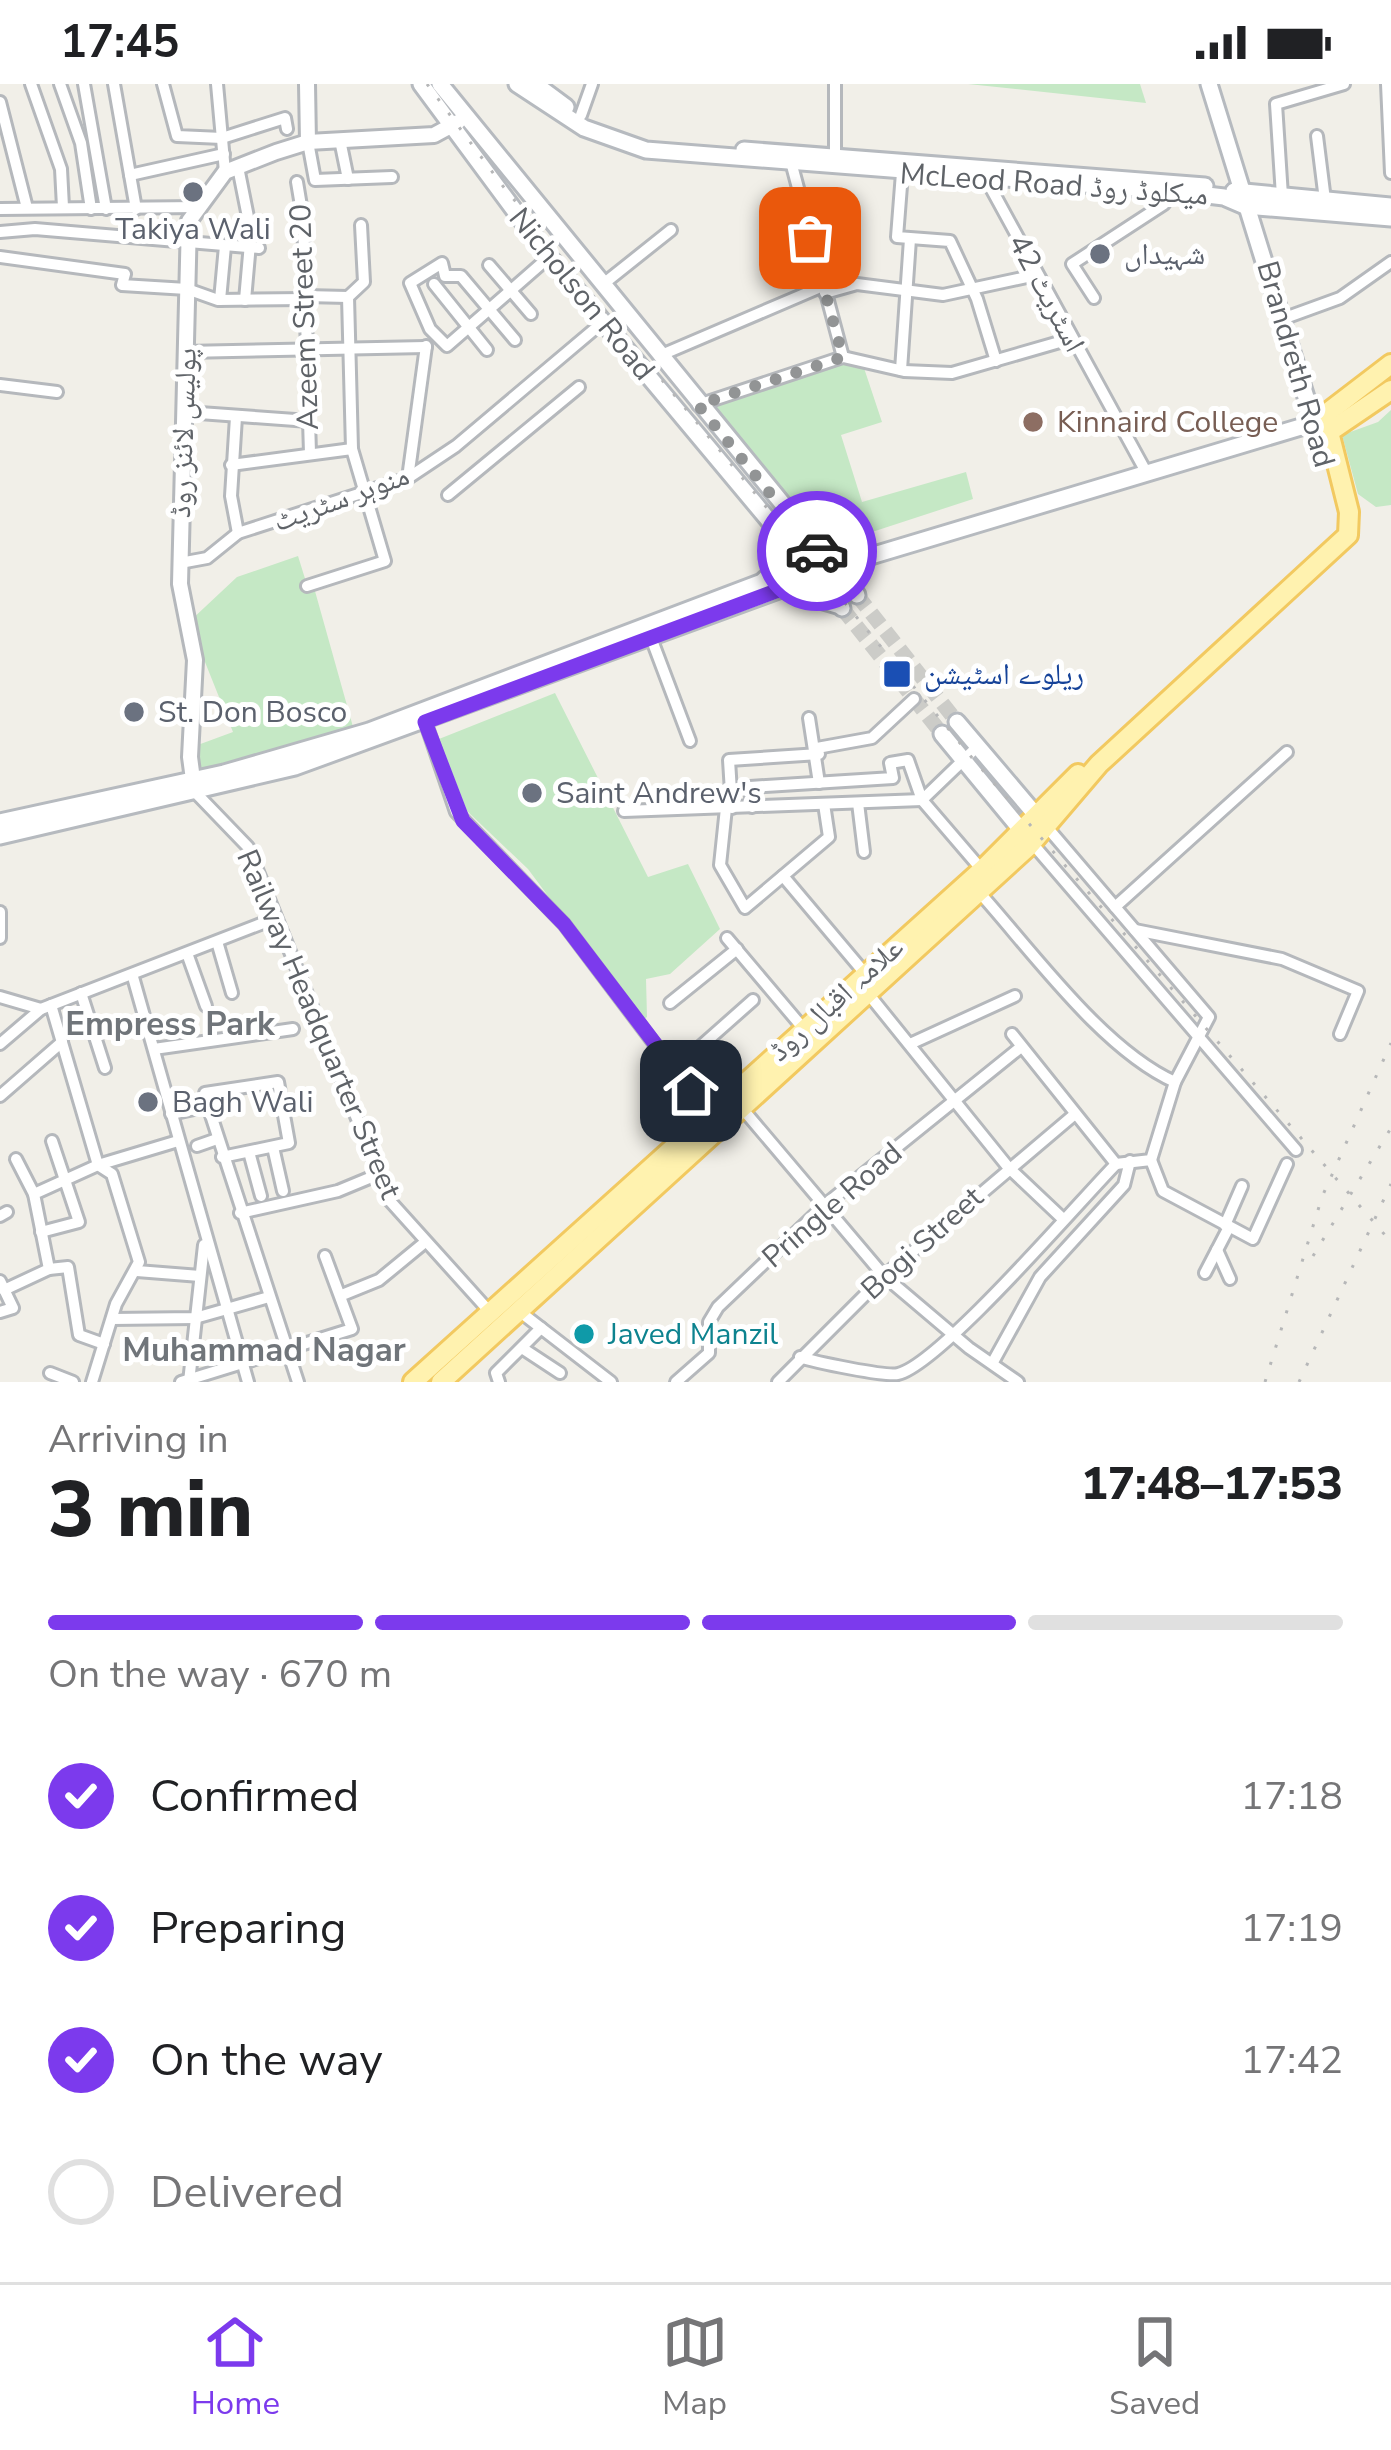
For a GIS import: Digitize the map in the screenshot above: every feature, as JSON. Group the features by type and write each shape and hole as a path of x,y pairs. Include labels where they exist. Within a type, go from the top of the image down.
{"main road":[{"name":"Nicholson Road","path":"422,84 602,285 857,595"},
{"name":"Nicholson Road","path":"440,84 458,123 549,257 841,607 782,589"},
{"name":"McLeod Road میکلوڈ روڈ","path":"517,84 613,141 646,150 790,159 835,157 1243,199 1282,196 1391,206"},
{"name":"McLeod Road میکلوڈ روڈ","path":"535,84 581,116 640,139 902,173 986,179 1020,175 1391,218"},
{"name":"Brandreth Road","path":"1209,84 1285,318 1345,538"},
{"path":"0,822 295,767 762,582 832,567 1314,423 1391,364"},
{"path":"1345,538 1351,520 1329,433 1391,389"},
{"path":"762,582 776,569 782,534"},
{"name":"علامہ اقبال روڈ","path":"441,1382 461,1375 802,1028 868,982 979,892 1080,773 1099,764 1345,538"},
{"path":"424,716 782,589 813,572"},
{"path":"958,722 1040,819"},
{"path":"942,734 1027,837"},
{"path":"0,836 194,786"},
{"name":"علامہ اقبال روڈ","path":"413,1382 713,1120 741,1107 982,870 1027,837"}],"street":[{"path":"31,84 61,169 62,208"},
{"path":"60,84 81,143 84,208 76,234"},
{"path":"83,84 106,208"},
{"path":"114,84 136,208"},
{"path":"164,84 177,136 222,138 285,118 287,129"},
{"path":"217,84 224,154 255,248 245,299"},
{"path":"307,84 308,142 315,180 392,177"},
{"path":"581,116 592,84"},
{"path":"835,84 835,157"},
{"path":"1282,196 1276,104 1344,84"},
{"path":"1387,84 1391,173"},
{"path":"0,102 27,208"},
{"path":"231,170 308,142 434,135 458,123"},
{"path":"188,136 192,161"},
{"path":"1317,136 1325,200"},
{"path":"340,140 348,179"},
{"path":"130,175 224,154"},
{"path":"790,159 843,357"},
{"name":"پولیس لائنز روڈ","path":"194,786 195,660 180,563 189,221 231,170"},
{"path":"901,370 907,292 902,173"},
{"name":"اسٹریٹ 42","path":"986,179 1145,470"},
{"name":"Azeem Street 20","path":"296,182 310,453"},
{"path":"1094,298 1072,264 1164,204 1173,191"},
{"path":"0,208 199,207"},
{"path":"0,257 21,264 53,263 125,274 122,285 187,289 220,300 348,297 364,282 361,225"},
{"path":"602,285 671,230"},
{"path":"0,232 255,248"},
{"path":"53,263 59,233"},
{"path":"903,238 950,241 972,286 996,361"},
{"path":"220,300 225,246"},
{"path":"515,340 489,309 461,276 445,276 442,263 410,283 430,329 448,346 489,309 549,257"},
{"path":"1285,318 1340,298 1391,262"},
{"path":"489,265 530,314"},
{"path":"658,356 824,289 857,284 943,295 1036,275"},
{"path":"434,284 487,350"},
{"path":"308,586 385,561 352,448 348,297"},
{"name":"منوہر سٹریٹ","path":"180,563 207,558 238,533 408,478 485,423 603,322"},
{"path":"408,478 430,329"},
{"path":"698,405 843,357 901,370 952,374 1070,339"},
{"path":"185,352 426,347"},
{"path":"0,385 57,392"},
{"path":"448,495 579,387"},
{"path":"186,412 309,421"},
{"path":"236,417 231,465 238,533"},
{"path":"231,465 352,448"},
{"path":"650,635 690,741"},
{"path":"824,804 829,837 745,908 731,892 720,865 729,808 729,760 818,751 872,738 914,699"},
{"path":"424,716 456,812 564,924 713,1120"},
{"path":"809,718 818,751 819,783"},
{"path":"624,811 922,800 978,746"},
{"path":"1115,907 1287,752"},
{"path":"752,807 750,787 893,778 890,764 908,760 922,800 982,870"},
{"name":"Railway Headquarter Street","path":"194,786 248,847 391,1202 489,1311"},
{"path":"858,802 864,852"},
{"path":"1040,819 1209,1017 1175,1082 1150,1160 1163,1191 1253,1239 1287,1164"},
{"path":"1027,837 1296,1150"},
{"path":"783,876 1008,1167 1063,1219"},
{"path":"979,892 1093,1017 1152,1072 1175,1082"},
{"path":"0,913 0,938"},
{"path":"0,1044 46,1007 218,945 276,918"},
{"path":"1135,930 1282,959 1359,992 1340,1034"},
{"path":"727,938 802,1028"},
{"path":"218,945 232,993"},
{"path":"670,1004 736,949"},
{"path":"188,956 206,1006"},
{"path":"133,977 204,1242 248,1382"},
{"path":"81,993 105,1067"},
{"path":"910,1044 1015,996"},
{"path":"0,997 46,1007"},
{"path":"674,1070 753,1000"},
{"path":"46,1007 62,1042 98,1165 112,1174 139,1253 137,1271 112,1319 92,1382"},
{"path":"154,1049 292,1029"},
{"path":"1012,1034 1116,1165"},
{"path":"0,1096 62,1042"},
{"name":"Pringle Road","path":"676,1382 709,1353 709,1322 718,1306 825,1205 1021,1047"},
{"path":"171,1114 206,1095 277,1081 290,1140 222,1157"},
{"path":"206,1095 222,1157 298,1382"},
{"path":"741,1107 884,1276 1018,1382"},
{"name":"Bogi Street","path":"778,1382 884,1276 1075,1114"},
{"path":"196,1146 217,1139"},
{"path":"34,1194 98,1165 178,1141"},
{"path":"41,1232 79,1222 52,1142"},
{"path":"273,1147 283,1191"},
{"path":"249,1152 261,1196"},
{"path":"16,1159 34,1194 49,1269"},
{"path":"800,1358 890,1376 922,1362 1116,1165 1150,1160"},
{"path":"993,1363 1040,1277 1124,1185 1130,1161"},
{"path":"240,1213 338,1191 379,1174"},
{"path":"1205,1273 1242,1186"},
{"path":"204,1242 186,1381 353,1328 325,1256"},
{"path":"342,1295 380,1280 424,1244"},
{"path":"1217,1250 1230,1280"},
{"path":"6,1311 2,1285 49,1269 68,1268 79,1335 104,1344"},
{"path":"137,1271 200,1276"},
{"path":"112,1319 195,1318 269,1298"},
{"path":"519,1311 610,1382"},
{"path":"499,1382 496,1373 542,1328"},
{"path":"522,1348 560,1373"},
{"path":"50,1373 73,1382"}],"green space":[{"path":"968,84 1140,84 1146,103"},
{"path":"843,357 862,362 882,422 841,435 862,502 966,472 973,499 817,550 698,405"},
{"path":"1391,410 1391,505 1376,507 1358,494 1342,435 1378,422"},
{"path":"298,556 307,585 313,584 355,734 194,793 195,746 233,732 189,622 237,577"},
{"path":"555,693 648,877 688,864 720,929 670,974 646,979 647,1017 641,1021 528,869 467,811 439,739"}],"tunnel":[{"path":"857,595 957,722"},
{"path":"842,608 942,734"}],"railway":[{"path":"427,84 502,185 973,759 1391,1242"},
{"path":"1265,1382 1322,1197 1391,1043"},
{"path":"1313,1256 1391,1128"},
{"path":"1299,1382 1391,1184"}],"way so far":[{"path":"810,238 843,357 698,405 817,551"}],"place":[{"name":"Takiya Wali","path":"193,192"},
{"name":"شہیداں","path":"1100,254"},
{"name":"Kinnaird College","path":"1033,422"},
{"name":"ریلوے اسٹیشن","path":"897,674"},
{"name":"St. Don Bosco","path":"134,712"},
{"name":"Saint Andrew's","path":"532,793"},
{"name":"Bagh Wali","path":"148,1102"},
{"name":"Javed Manzil","path":"584,1334"}],"district":[{"name":"Empress Park","path":"170,1023"},
{"name":"Muhammad Nagar","path":"264,1349"}],"route":[{"path":"691,1091 564,924 456,812 425,722 835,569 817,551"}]}
